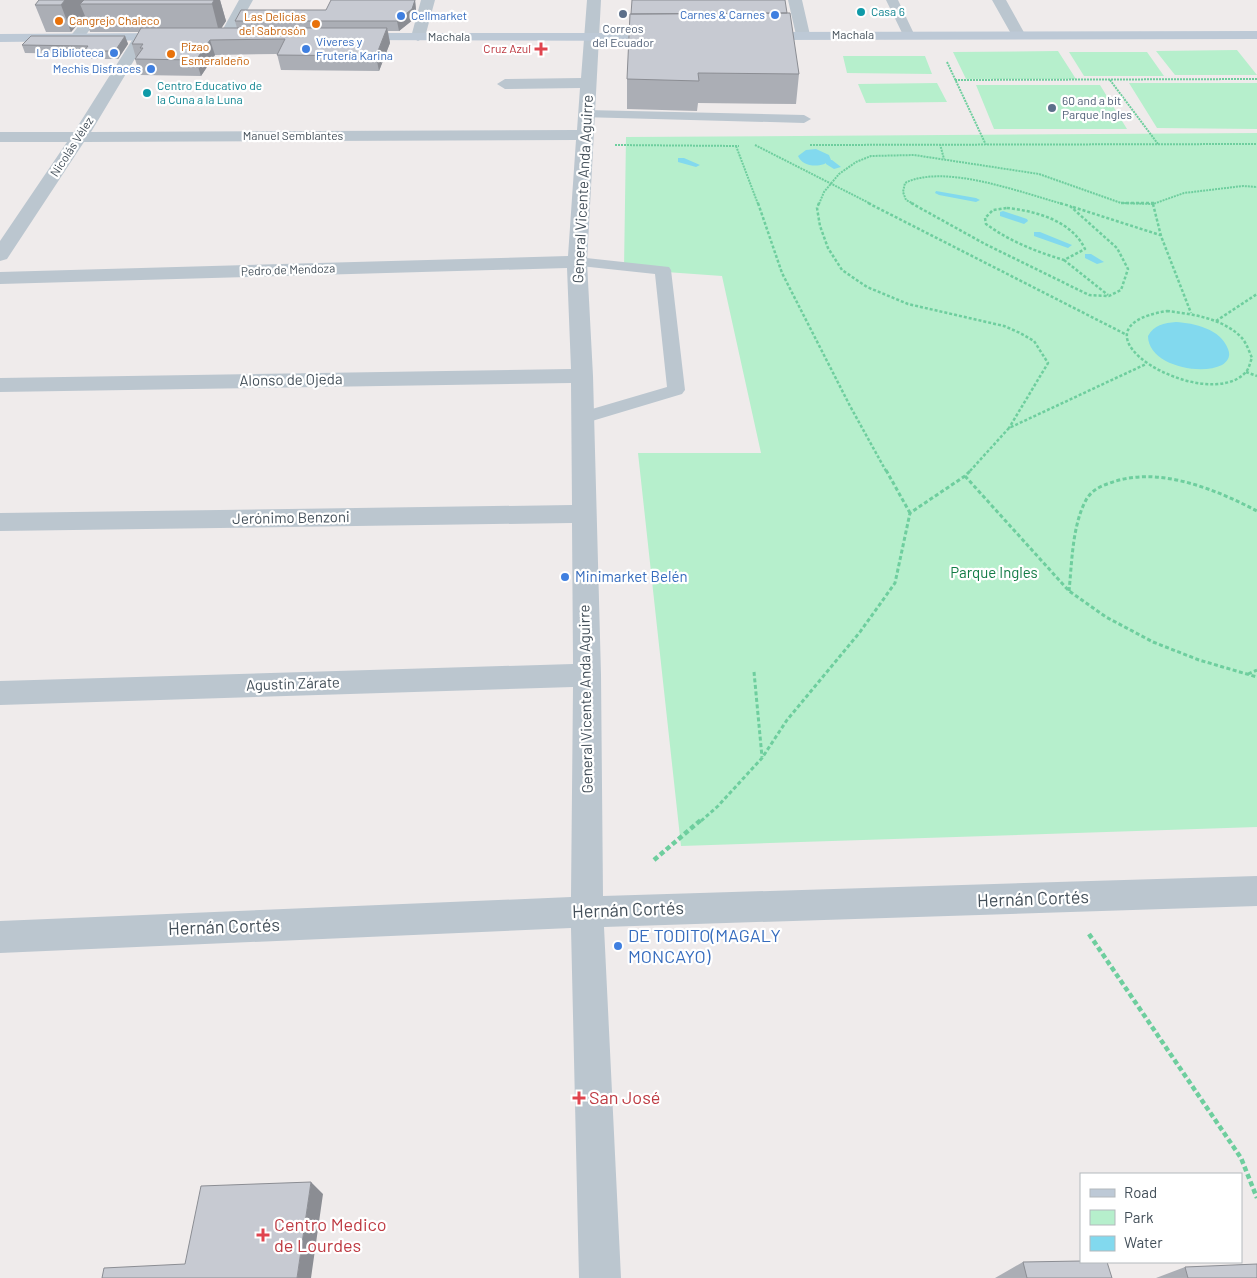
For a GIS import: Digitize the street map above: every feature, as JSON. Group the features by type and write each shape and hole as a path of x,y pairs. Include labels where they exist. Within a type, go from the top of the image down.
{"main road":[{"name":"Machala","path":"746,36 1257,35"},
{"path":"0,38 188,37"},
{"name":"Machala","path":"341,37 679,37"},
{"path":"206,38 244,38"}],"street":[{"path":"76,38 106,0"},
{"path":"225,38 246,0"},
{"path":"418,37 428,0"},
{"name":"General Vicente Anda Aguirre","path":"594,0 577,262 582,376 587,675 587,912 600,1278"},
{"path":"795,0 804,35"},
{"path":"999,0 1019,36"},
{"name":"Nicolás Vélez","path":"0,255 79,137 141,37"},
{"path":"505,84 588,83"},
{"name":"Manuel Semblantes","path":"0,137 585,131"},
{"name":"Pedro de Mendoza","path":"0,278 577,262"},
{"name":"Alonso de Ojeda","path":"0,384 582,376"},
{"name":"Jerónimo Benzoni","path":"0,522 583,514"},
{"name":"Agustín Zárate","path":"0,692 587,675"},
{"name":"Hernán Cortés","path":"0,937 587,912 1257,891"}],"lane":[{"path":"892,0 909,36"},
{"path":"585,131 804,119"},
{"path":"577,262 663,270 676,390 582,418"}],"path":[{"path":"934,36 986,144"},
{"path":"955,80 1257,79"},
{"path":"1110,80 1158,144"},
{"path":"585,131 745,146"},
{"path":"940,144 944,159"},
{"path":"804,145 1257,144"},
{"path":"764,145 755,146 1127,335"},
{"path":"654,860 718,806 762,758 787,720 860,632 895,583 910,513 850,406 782,273 749,177 736,146"},
{"path":"910,513 965,476 1009,428 1048,364 1042,351 1034,341 1020,333 1004,326 908,304 867,287 842,270 828,248 820,226 817,208 824,192 830,185 856,162 871,156 914,155 1040,174 1121,204 1154,204 1184,193 1257,186"},
{"path":"1070,206 1117,248 1128,269 1121,290 1109,296 1089,295 1057,281 922,210 906,200 903,192 905,183 915,178 969,178 1070,206 1161,236"},
{"path":"1154,204 1161,236 1191,314"},
{"path":"1064,260 1085,249 1084,242 1076,233 1066,227 1050,219 1012,209 998,209 990,212 985,218 986,224 1000,234 1044,254 1064,260 1109,296"},
{"path":"1216,321 1257,294"},
{"path":"1167,311 1191,314 1216,321 1242,338 1252,358 1246,372 1227,381 1201,383 1171,377 1146,364 1131,350 1127,335 1132,323 1146,315 1167,311"},
{"path":"1009,428 1146,364"},
{"path":"1246,372 1257,376"},
{"path":"965,476 1069,591 1106,617 1153,642 1257,677"},
{"path":"1069,591 1079,516 1089,494 1112,482 1140,476 1173,481 1213,492 1257,511"},
{"path":"1247,675 1257,670"},
{"path":"754,672 762,758"},
{"path":"1065,898 1241,1158 1257,1198"}],"green space":[{"path":"1237,50 1257,75 1175,75 1156,51"},
{"path":"1058,51 1076,79 966,79 953,52"},
{"path":"1069,52 1147,52 1164,76 1084,76"},
{"path":"843,56 925,56 932,74 847,73"},
{"path":"937,83 947,102 866,103 858,84"},
{"path":"1129,83 1257,83 1257,129 1157,128"},
{"path":"976,85 1100,85 1127,129 994,129"},
{"name":"Parque Ingles","path":"1257,133 1257,827 681,846 638,453 761,453 722,276 624,269 626,137"}],"water":[{"path":"816,149 829,155 831,160 827,163 813,166 800,160 798,156 806,150"},
{"path":"1176,322 1206,328 1219,336 1229,352 1227,360 1222,365 1213,368 1189,368 1177,366 1156,354 1150,346 1148,336 1153,329 1160,325"}],"building":[{"path":"39,0 65,0 61,5 35,5"},
{"path":"84,0 214,0 212,4 80,4"},
{"path":"331,0 415,0 412,9 397,21 235,21 241,10 326,10"},
{"path":"632,0 785,0 787,13 631,14"},
{"path":"790,13 799,74 698,73 699,81 627,79 630,14"},
{"path":"141,28 387,28 376,56 277,55 285,39 210,40 196,60 135,59 143,48 140,48 143,44 132,44"},
{"path":"31,36 125,36 115,51 84,51 88,46 22,45"},
{"name":"Centro Medico de Lourdes","path":"311,1182 297,1278 102,1278 104,1268 185,1264 201,1186"},
{"path":"1080,1261 1080,1263 1107,1263 1112,1278 1027,1278 1023,1262"},
{"path":"1257,1264 1257,1278 1188,1278 1185,1267"}],"waterway":[{"path":"681,160 696,165"},
{"path":"829,162 837,167"},
{"path":"939,193 976,200"},
{"path":"1003,214 1024,221"},
{"path":"1037,234 1068,245"},
{"path":"1088,256 1100,262"}],"place":[{"name":"Casa 6","path":"861,12"},
{"name":"Correos del Ecuador","path":"623,14"},
{"name":"Carnes & Carnes","path":"775,15"},
{"name":"Cellmarket","path":"401,16"},
{"name":"Cangrejo Chaleco","path":"59,21"},
{"name":"Las Delicias del Sabrosón","path":"316,24"},
{"name":"Viveres y Frutería Karina","path":"306,49"},
{"name":"Cruz Azul","path":"541,49"},
{"name":"La Biblioteca","path":"114,53"},
{"name":"Pizao Esmeraldeño","path":"171,54"},
{"name":"Mechis Disfraces","path":"151,69"},
{"name":"Centro Educativo de la Cuna a la Luna","path":"147,93"},
{"name":"60 and a bit Parque Ingles","path":"1052,108"},
{"name":"Minimarket Belén","path":"565,577"},
{"name":"DE TODITO(MAGALY MONCAYO)","path":"618,946"},
{"name":"San José","path":"579,1098"},
{"name":"Centro Medico de Lourdes","path":"263,1235"}]}
